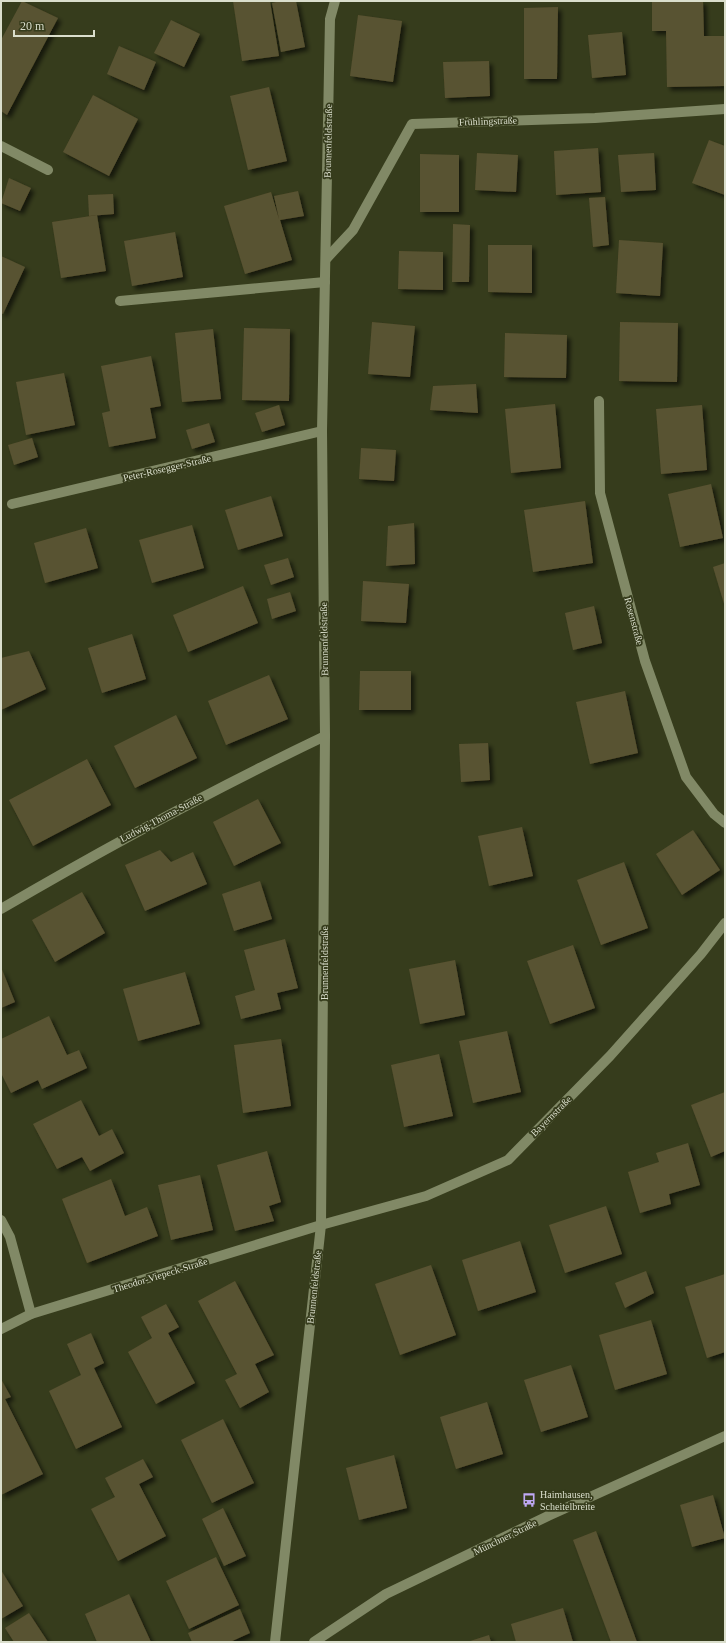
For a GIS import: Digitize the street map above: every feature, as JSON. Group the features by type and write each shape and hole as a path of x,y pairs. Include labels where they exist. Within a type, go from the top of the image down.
{"street":[{"name":"Brunnenfeldstraße","path":"275,1642 321,1225 325,736 322,431 330,19 335,1"},
{"name":"Frühlingstraße","path":"326,259 353,230 412,124 596,118 725,109"},
{"path":"3,147 48,170"},
{"path":"120,301 325,282"},
{"name":"Rosenstraße","path":"599,401 600,493 645,661 686,777 714,814 725,823"},
{"name":"Peter-Rosegger-Straße","path":"12,504 322,431"},
{"name":"Ludwig-Thoma-Straße","path":"1,909 126,837 237,778 325,736"},
{"name":"Bayernstraße","path":"321,1225 426,1196 508,1160 610,1056 701,954 725,923"},
{"path":"1,1220 10,1237 31,1314"},
{"name":"Theodor-Viepeck-Straße","path":"1,1329 31,1314 321,1225"},
{"name":"Münchner Straße","path":"314,1642 386,1594 548,1516 725,1436"}],"building":[{"path":"22,1 58,18 7,115 1,111 1,40"},
{"path":"233,1 270,1 279,56 242,61"},
{"path":"280,1 296,1 305,47 281,52 272,3"},
{"path":"652,1 703,1 704,36 725,36 725,86 667,87 666,31 652,31"},
{"path":"558,7 557,79 524,79 524,8"},
{"path":"358,15 402,21 393,82 350,76"},
{"path":"171,20 200,34 184,67 154,53"},
{"path":"622,32 626,75 592,78 588,35"},
{"path":"119,46 156,62 144,90 107,74"},
{"path":"489,61 490,96 445,98 443,62"},
{"path":"269,87 287,161 248,170 230,96"},
{"path":"93,95 138,119 109,176 63,152"},
{"path":"709,140 725,146 725,195 692,183"},
{"path":"598,148 601,192 556,195 554,151"},
{"path":"477,153 518,155 516,192 475,190"},
{"path":"654,153 656,190 621,192 618,155"},
{"path":"420,154 459,155 459,212 420,212"},
{"path":"9,178 31,188 20,211 1,203"},
{"path":"298,191 304,216 280,220 292,260 245,274 224,206 271,192 279,219 274,196"},
{"path":"113,194 114,214 89,216 88,195"},
{"path":"605,197 609,245 593,247 589,198"},
{"path":"97,215 106,271 61,278 52,222"},
{"path":"453,224 470,225 469,282 452,282"},
{"path":"175,232 183,277 132,286 124,241"},
{"path":"619,240 663,243 660,296 616,293"},
{"path":"488,245 532,245 532,293 488,292"},
{"path":"399,251 443,252 443,290 398,289"},
{"path":"1,256 25,267 3,314 1,313"},
{"path":"372,322 415,326 410,377 368,374"},
{"path":"620,322 678,323 677,382 619,381"},
{"path":"244,328 290,329 289,401 242,400"},
{"path":"213,329 221,399 182,402 175,333"},
{"path":"505,333 567,335 566,378 504,377"},
{"path":"151,356 161,406 150,408 156,438 109,447 102,413 110,411 101,366"},
{"path":"64,373 75,425 26,435 16,382"},
{"path":"476,384 478,413 430,410 433,386"},
{"path":"555,404 561,468 511,473 505,409"},
{"path":"279,405 285,425 262,432 255,413"},
{"path":"702,405 707,470 661,474 656,409"},
{"path":"209,423 215,442 192,449 186,430"},
{"path":"32,438 38,457 14,465 8,445"},
{"path":"361,448 396,450 394,481 359,479"},
{"path":"711,484 723,538 680,547 668,494"},
{"path":"271,496 283,536 238,550 225,510"},
{"path":"585,501 593,563 533,572 524,510"},
{"path":"414,523 415,564 386,566 388,526"},
{"path":"192,525 204,568 152,583 139,540"},
{"path":"86,528 98,568 45,583 34,543"},
{"path":"288,558 294,577 271,585 264,565"},
{"path":"725,563 725,607 713,567"},
{"path":"363,581 409,584 406,623 361,621"},
{"path":"243,586 258,623 188,652 173,615"},
{"path":"290,592 296,611 272,619 267,599"},
{"path":"594,606 602,643 573,650 565,613"},
{"path":"132,634 146,679 102,693 88,648"},
{"path":"29,651 46,689 1,710 1,658"},
{"path":"360,671 411,671 411,710 359,710"},
{"path":"269,675 288,719 226,745 208,701"},
{"path":"625,691 638,753 590,764 576,702"},
{"path":"176,715 197,758 135,788 114,746"},
{"path":"488,743 490,780 461,782 459,744"},
{"path":"87,759 111,805 33,846 9,800"},
{"path":"258,799 281,843 234,866 213,822"},
{"path":"522,827 533,876 489,886 478,836"},
{"path":"693,830 720,870 682,895 656,854"},
{"path":"160,850 171,862 193,852 207,884 145,911 125,865"},
{"path":"624,862 648,928 601,945 577,880"},
{"path":"260,881 272,919 234,931 222,894"},
{"path":"82,892 105,933 55,962 32,920"},
{"path":"285,939 298,988 277,993 281,1009 241,1019 235,996 255,990 244,950"},
{"path":"573,945 595,1008 550,1024 527,961"},
{"path":"455,960 465,1015 420,1024 409,969"},
{"path":"1,967 15,1002 1,1008"},
{"path":"185,972 200,1024 138,1041 123,989"},
{"path":"49,1016 67,1055 79,1050 87,1068 42,1089 38,1080 11,1093 1,1073 1,1039"},
{"path":"507,1031 521,1092 473,1103 459,1041"},
{"path":"281,1039 291,1106 243,1113 234,1045"},
{"path":"439,1054 453,1116 404,1127 391,1065"},
{"path":"725,1092 725,1151 711,1157 691,1105"},
{"path":"81,1100 99,1136 112,1129 124,1153 90,1171 82,1157 57,1169 33,1124"},
{"path":"688,1143 700,1185 669,1194 671,1204 640,1213 628,1172 659,1162 656,1153"},
{"path":"267,1151 281,1202 269,1206 274,1221 235,1231 217,1165"},
{"path":"200,1175 213,1230 171,1240 158,1185"},
{"path":"111,1179 125,1216 147,1207 158,1236 87,1263 62,1199"},
{"path":"606,1206 622,1254 565,1273 549,1225"},
{"path":"520,1241 536,1292 478,1311 462,1260"},
{"path":"431,1265 456,1335 400,1355 375,1284"},
{"path":"646,1271 654,1293 625,1308 615,1283"},
{"path":"725,1274 725,1352 707,1358 685,1287"},
{"path":"235,1281 274,1355 255,1364 269,1392 240,1408 225,1380 237,1374 198,1301"},
{"path":"166,1304 179,1327 168,1333 195,1383 156,1404 128,1352 152,1338 141,1317"},
{"path":"651,1320 667,1374 615,1390 599,1335"},
{"path":"91,1333 104,1363 94,1368 122,1427 76,1449 49,1391 81,1375 67,1344"},
{"path":"571,1365 588,1417 541,1432 524,1380"},
{"path":"1,1379 11,1397 5,1399 43,1474 1,1495"},
{"path":"487,1402 503,1454 456,1469 440,1417"},
{"path":"223,1419 254,1483 212,1503 181,1440"},
{"path":"394,1455 407,1508 359,1520 346,1468"},
{"path":"143,1459 153,1477 139,1484 166,1536 118,1561 91,1509 115,1497 105,1478"},
{"path":"713,1495 725,1538 692,1547 680,1505"},
{"path":"223,1508 246,1556 224,1566 202,1519"},
{"path":"596,1531 637,1642 611,1642 573,1540"},
{"path":"216,1557 239,1605 189,1629 166,1581"},
{"path":"1,1570 23,1606 1,1619"},
{"path":"129,1594 151,1642 97,1642 85,1614"},
{"path":"563,1608 573,1642 516,1642 511,1624"},
{"path":"240,1609 250,1633 230,1642 192,1642 188,1633"},
{"path":"29,1613 48,1642 14,1642 5,1628"},
{"path":"489,1635 491,1642 467,1642"}],"place":[{"name":"Haimhausen, Scheitelbreite","path":"529,1500"}]}
